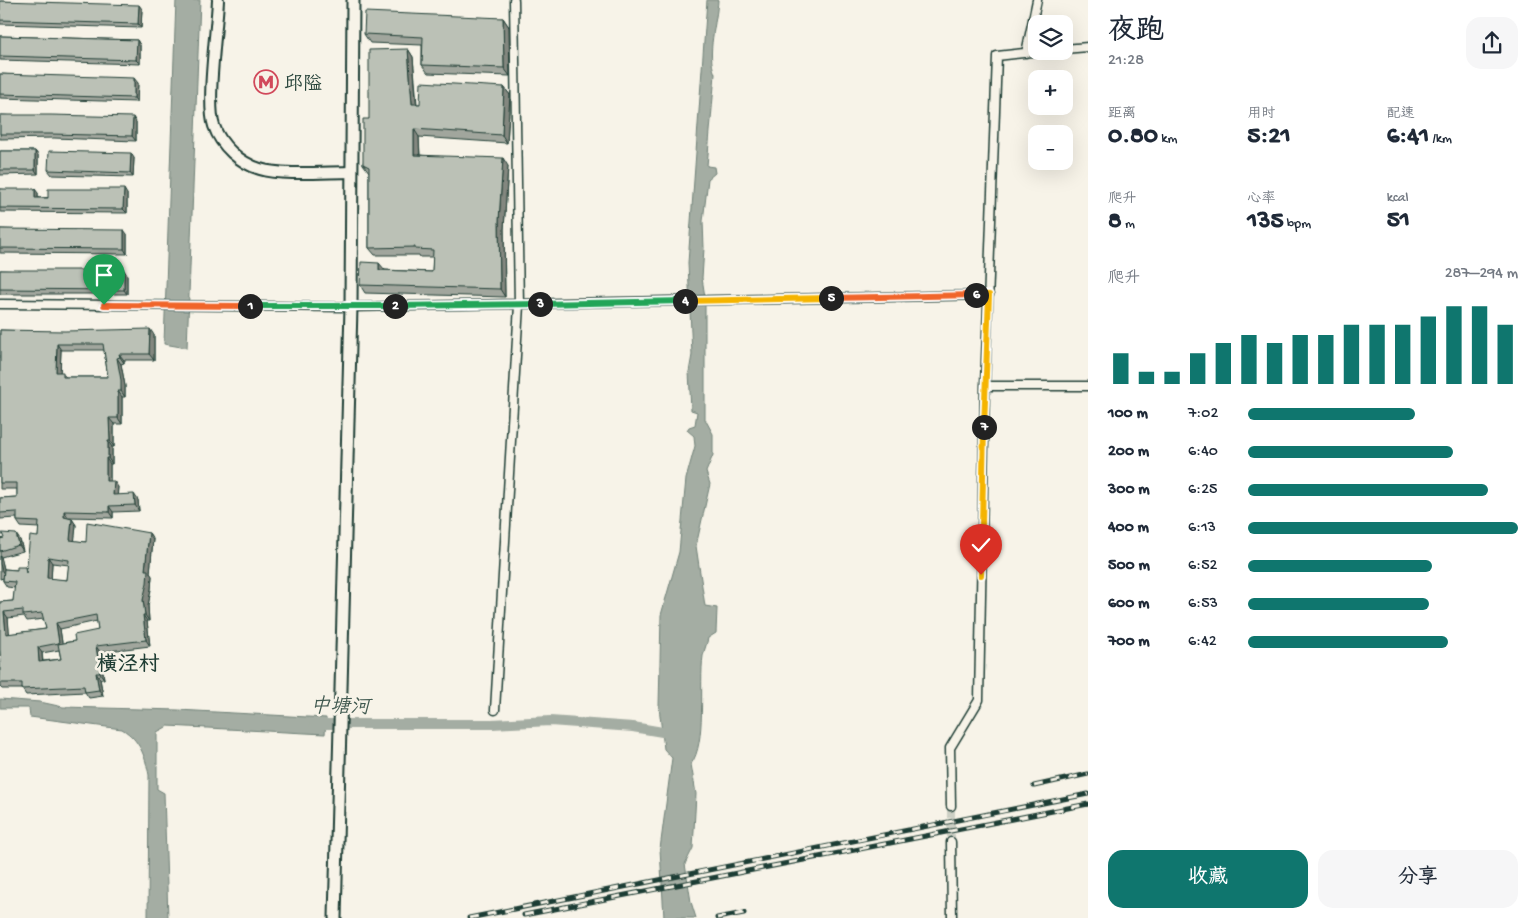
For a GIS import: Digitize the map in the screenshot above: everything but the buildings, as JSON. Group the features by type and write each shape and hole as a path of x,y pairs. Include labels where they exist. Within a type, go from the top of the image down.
{"main road":[{"path":"335,918 351,306 353,0"}],"street":[{"path":"218,0 212,107 214,125 224,145 242,161 260,169 352,172"},
{"path":"495,710 519,305 514,0"},
{"path":"951,806 950,748 979,700 985,386 997,56 1026,53 1037,0"},
{"path":"1073,48 1088,47"},
{"path":"0,304 192,306 519,305 989,295"},
{"path":"985,386 1088,386"},
{"path":"951,842 952,918"}],"shaded area":[{"path":"176,0 200,0 187,348 164,344"},
{"path":"707,0 718,0 712,47 715,74 707,166 714,167 715,173 708,179 703,221 702,278 705,297 705,419 713,434 713,455 706,472 710,484 696,546 705,606 717,608 716,633 708,638 703,656 701,728 696,754 691,764 696,794 693,848 685,864 691,902 696,918 664,918 660,849 672,758 664,749 659,707 661,615 679,552 686,479 695,446 694,436 687,430 695,425 697,412 691,410 689,372 692,355 688,263"},
{"path":"0,699 40,702 63,707 178,710 326,718 325,734 168,726 157,732 157,789 164,793 168,918 148,918 149,775 146,761 137,743 122,729 30,717 29,708 0,708"}],"waterway":[{"name":"中塘河","path":"314,724 492,724 550,721 633,727 674,734"}],"tunnel":[{"path":"951,806 951,842"}],"railway":[{"path":"1034,786 1088,774"},
{"path":"469,918 1088,794"},
{"path":"524,915 1088,804"},
{"path":"717,918 744,913"}],"place":[{"name":"邱隘","path":"266,82"}],"district":[{"name":"横泾村","path":"128,663"}],"route":[{"path":"104,305 519,305 989,295 981,575"}]}
